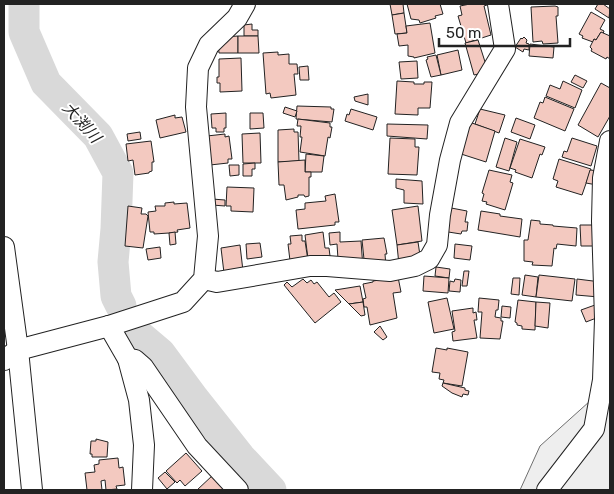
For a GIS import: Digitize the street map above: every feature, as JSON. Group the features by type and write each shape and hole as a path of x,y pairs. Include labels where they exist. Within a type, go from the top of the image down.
{"street":[{"path":"11,355 183,302 204,279 208,236 196,107 198,68 209,45 237,18 245,4"},
{"path":"204,279 218,282 310,266 390,271 415,266 429,259 437,245 450,160 460,123 505,50 498,4"},
{"path":"547,490 594,429 603,380 605,319 602,221 603,178 610,140"},
{"path":"4,248 11,355 32,490"},
{"path":"109,326 128,359 138,400 144,445 142,490"},
{"path":"128,359 135,360 143,367 197,446 238,490"}],"shaded area":[{"path":"610,383 610,490 520,490 540,446"}],"building":[{"path":"390,4 403,4 404,13 392,15"},
{"path":"407,4 440,4 443,14 420,23 419,20 411,19"},
{"path":"487,4 484,6 491,35 466,43 458,16 462,15 460,6"},
{"path":"598,4 603,4 610,9 609,18 595,9"},
{"path":"531,7 558,7 558,16 556,16 558,43 543,44 542,41 533,42"},
{"path":"591,12 605,20 600,29 604,31 603,34 601,32 593,42 582,38 583,36 579,34"},
{"path":"404,13 407,33 395,34 392,15"},
{"path":"430,23 435,53 414,58 408,56 408,45 399,46 397,34 407,33 406,26"},
{"path":"252,24 252,30 258,30 258,36 244,36 244,25"},
{"path":"601,32 610,36 610,59 607,57 606,59 591,51 590,47 594,39 596,40"},
{"path":"238,36 238,53 219,53 218,43 224,37"},
{"path":"238,36 258,36 259,53 238,53"},
{"path":"524,37 527,40 526,43 529,44 529,50 524,49 523,52 515,47 521,38"},
{"path":"478,40 487,68 483,73 474,75 465,43"},
{"path":"530,44 554,47 553,58 529,56"},
{"path":"458,50 462,70 441,75 437,55"},
{"path":"278,52 278,55 289,54 289,64 297,64 298,74 294,74 296,95 271,98 270,93 266,94 263,53"},
{"path":"436,55 441,75 431,77 426,60 428,59 427,57"},
{"path":"241,58 242,91 220,92 220,83 217,83 219,59"},
{"path":"417,61 418,78 401,79 399,62"},
{"path":"308,66 309,80 300,80 299,67"},
{"path":"575,75 587,81 583,88 571,82"},
{"path":"397,81 414,82 414,84 432,82 430,108 418,108 418,115 395,114"},
{"path":"563,81 582,90 575,108 546,96 550,85 560,89"},
{"path":"601,83 610,88 610,116 598,137 578,125"},
{"path":"368,94 368,105 355,101 354,97"},
{"path":"545,97 574,109 565,131 534,118 540,102 543,103"},
{"path":"297,106 331,107 331,109 334,109 332,122 296,119"},
{"path":"285,107 297,111 295,117 283,113"},
{"path":"351,109 377,117 373,130 345,121"},
{"path":"480,109 505,115 499,133 475,124"},
{"path":"226,113 226,128 224,128 224,132 216,132 216,128 212,128 211,114"},
{"path":"250,113 263,113 264,128 250,129"},
{"path":"175,115 175,118 182,117 186,132 160,138 156,120"},
{"path":"516,118 535,125 530,139 511,132"},
{"path":"298,119 330,123 330,127 332,127 330,138 328,137 325,156 300,152 302,137 300,137 301,126 297,126"},
{"path":"469,122 495,131 486,162 458,153"},
{"path":"387,124 428,125 427,139 387,136"},
{"path":"294,129 294,132 298,132 299,161 278,162 278,130"},
{"path":"140,132 141,139 128,141 127,134"},
{"path":"260,133 261,163 243,163 242,134"},
{"path":"225,134 225,137 229,136 232,159 228,159 228,163 210,165 207,136"},
{"path":"390,138 415,139 415,147 419,147 417,175 388,174"},
{"path":"505,138 517,142 509,171 496,167"},
{"path":"572,138 597,146 591,166 562,157 564,151 567,152"},
{"path":"520,139 545,147 542,155 540,154 532,178 515,172 516,170 510,168"},
{"path":"151,141 154,162 152,162 152,171 135,175 133,160 128,161 126,144"},
{"path":"306,154 324,156 322,172 305,172"},
{"path":"559,159 591,169 582,195 556,187 558,181 553,179"},
{"path":"305,160 305,172 311,172 311,177 309,177 309,196 298,195 298,197 286,200 284,185 279,185 278,162"},
{"path":"255,163 255,169 252,169 252,176 243,176 243,164"},
{"path":"229,165 239,165 239,175 230,176"},
{"path":"489,170 512,175 510,182 513,183 505,210 482,201 484,194 482,193"},
{"path":"590,170 599,171 597,185 586,183"},
{"path":"396,179 422,181 423,204 404,203 404,190 396,188"},
{"path":"227,187 254,188 253,212 231,211 231,206 226,206"},
{"path":"335,194 339,222 335,222 335,225 298,229 296,210 305,209 305,203 326,201 325,196"},
{"path":"212,199 225,200 225,206 212,205"},
{"path":"174,202 174,204 187,203 190,228 169,233 154,234 154,232 150,232 148,212 156,211 155,206 165,206 165,203"},
{"path":"128,206 142,208 141,214 148,216 143,248 125,246"},
{"path":"418,206 422,241 397,245 392,210"},
{"path":"446,207 467,211 465,222 468,222 467,231 462,231 461,234 442,231"},
{"path":"481,211 522,219 520,237 478,230"},
{"path":"531,220 540,221 540,224 577,228 576,246 557,244 556,249 554,248 552,266 532,265 533,262 524,261 524,240 528,240"},
{"path":"580,225 597,225 597,246 581,246"},
{"path":"175,232 176,244 170,245 169,233"},
{"path":"323,232 325,248 329,248 331,264 309,267 305,235"},
{"path":"340,232 340,242 361,241 363,268 338,259 337,244 330,245 329,233"},
{"path":"302,235 302,241 305,241 309,267 291,269 288,244 291,244 290,236"},
{"path":"384,238 387,254 385,254 386,267 365,269 362,240"},
{"path":"418,242 421,262 399,265 397,245"},
{"path":"260,243 262,257 247,259 246,244"},
{"path":"455,244 472,246 470,260 454,258"},
{"path":"240,245 243,271 224,273 221,248"},
{"path":"160,247 161,258 148,260 146,249"},
{"path":"436,267 450,269 449,278 435,276"},
{"path":"464,271 469,271 467,286 462,286"},
{"path":"525,275 538,277 536,297 522,295"},
{"path":"539,275 575,279 572,301 536,297"},
{"path":"424,276 449,278 448,293 423,291"},
{"path":"398,277 401,292 393,293 397,318 370,325 367,307 364,307 363,299 366,298 363,284"},
{"path":"513,278 520,278 519,295 511,294"},
{"path":"303,279 307,283 311,280 314,284 317,282 329,297 334,293 341,302 315,323 284,285 287,282 292,287"},
{"path":"455,279 461,280 460,292 449,291 450,281 454,282"},
{"path":"577,279 601,282 599,297 576,295"},
{"path":"360,286 363,302 349,304 335,290"},
{"path":"447,298 454,329 434,333 428,302"},
{"path":"479,298 499,300 495,317 501,318 501,321 503,321 500,339 480,338 482,312 478,312"},
{"path":"518,300 536,302 535,330 522,329 522,326 517,325 515,322"},
{"path":"363,302 365,315 361,316 349,304"},
{"path":"536,302 550,303 548,328 535,326"},
{"path":"595,305 599,317 586,322 581,310"},
{"path":"502,306 511,307 510,318 501,317"},
{"path":"473,308 473,313 476,312 477,320 474,320 477,338 453,341 452,332 455,331 452,311"},
{"path":"380,326 387,337 383,340 374,332"},
{"path":"436,348 468,352 462,386 443,383 444,380 439,379 440,373 432,372"},
{"path":"443,383 465,388 465,390 469,391 468,395 463,394 462,397 452,393 442,386"},
{"path":"96,439 108,442 107,457 92,457 92,454 90,454 91,441 96,441"},
{"path":"186,453 202,471 185,486 180,480 177,483 166,471"},
{"path":"118,458 119,468 123,467 125,485 116,486 117,489 106,490 105,480 101,481 102,490 87,490 85,473 95,472 94,465 99,464 99,460"},
{"path":"165,472 175,482 167,489 158,478"},
{"path":"213,475 228,490 197,490"}],"waterway":[{"name":"大渕川","path":"24,4 24,32 46,83 98,136 118,173 113,262 116,296 121,306"},
{"name":"大渕川","path":"134,331 160,353 240,457 271,490"}]}
